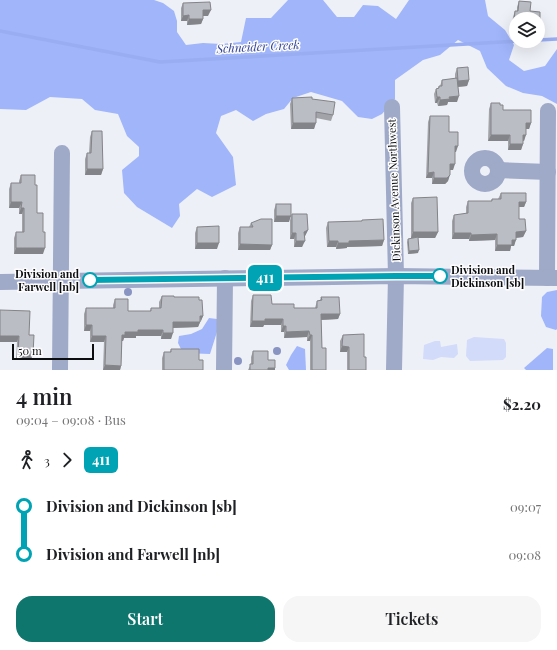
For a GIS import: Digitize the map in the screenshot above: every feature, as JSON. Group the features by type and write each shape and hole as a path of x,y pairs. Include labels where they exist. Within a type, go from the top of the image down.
{"street":[{"name":"Dickinson Avenue Northwest","path":"392,106 396,276 394,370"},
{"path":"0,282 396,276 552,278 548,172 548,111"},
{"path":"60,370 62,153"},
{"path":"498,170 548,172"},
{"path":"224,278 224,370"}],"shaded area":[{"path":"0,0 154,0 163,3 174,11 177,21 177,32 186,45 241,42 246,18 271,18 288,0 323,0 337,17 354,17 363,5 378,6 396,19 409,0 485,0 488,16 505,30 509,37 509,48 513,48 509,60 524,71 545,66 557,49 557,104 542,96 523,93 506,86 487,68 480,51 458,40 440,55 423,60 395,80 395,99 382,114 372,119 358,117 342,101 311,92 293,98 284,109 266,114 253,121 236,110 221,116 216,133 233,157 236,185 212,197 197,189 179,204 180,216 172,228 137,207 124,193 122,170 139,156 139,147 127,136 118,114 95,110 82,99 50,97 26,110 0,109"},
{"path":"557,290 556,330 546,327 541,316 542,297 547,292"},
{"path":"209,318 217,319 217,332 210,354 183,353 178,343 179,336 191,334 202,329"},
{"path":"474,337 504,339 506,343 506,357 503,360 470,361 466,356 467,340"},
{"path":"435,341 440,341 441,347 457,344 458,354 454,358 441,357 433,360 423,359 424,345"},
{"path":"297,346 305,349 306,370 289,370 286,365"},
{"path":"547,348 553,349 553,370 526,370 524,368"}],"building":[{"path":"519,1 531,2 530,11 540,12 515,12 518,11"},
{"path":"210,2 211,10 203,10 203,19 189,19 189,15 183,16 183,3"},
{"path":"468,67 469,80 458,81 457,68"},
{"path":"457,78 459,96 440,100 440,97 437,97 436,89 439,88 439,86 442,86 442,80"},
{"path":"312,97 312,99 335,102 333,115 316,112 316,123 293,123 292,98"},
{"path":"491,103 500,103 500,105 503,105 503,110 531,110 531,123 526,123 526,135 523,135 523,144 510,144 510,135 491,135"},
{"path":"430,116 449,116 449,132 458,132 458,146 455,146 455,164 450,164 450,175 447,178 434,178 434,172 428,173"},
{"path":"92,131 102,131 103,169 87,169 87,153 91,153"},
{"path":"21,175 35,175 35,185 37,185 37,213 43,213 45,248 16,248 16,232 24,232 24,208 21,208 22,202 11,202 11,183 21,183"},
{"path":"501,193 526,193 526,202 519,202 519,219 525,219 526,231 516,232 516,240 512,240 512,245 497,245 497,234 471,235 471,233 454,233 454,215 468,213 468,201 492,201 492,199 501,199"},
{"path":"437,197 438,232 413,232 413,198"},
{"path":"276,204 291,204 291,216 276,216"},
{"path":"292,214 307,214 308,230 304,232 305,241 296,241 296,233 292,233"},
{"path":"261,219 272,219 272,245 240,244 240,227 253,227 251,223"},
{"path":"383,219 384,240 349,241 349,243 329,241 328,222"},
{"path":"219,226 219,243 197,243 197,227"},
{"path":"418,237 419,250 409,251 408,239"},
{"path":"253,295 271,295 272,304 294,304 294,308 317,308 317,301 322,300 321,297 339,297 340,314 321,314 322,348 326,348 326,370 312,370 312,335 310,335 309,331 286,332 286,326 283,326 283,319 252,321"},
{"path":"162,296 199,297 199,300 202,300 203,316 200,316 200,322 173,322 173,333 163,333 163,330 138,330 138,332 125,332 125,335 122,335 121,366 105,365 106,336 92,336 92,325 86,325 86,308 115,308 115,299 128,299 128,311 151,311 151,308 161,308"},
{"path":"0,310 30,311 29,335 34,335 33,354 18,353 19,336 0,336"},
{"path":"364,334 364,357 366,357 366,370 349,370 349,347 342,346 343,335"},
{"path":"171,349 199,349 199,360 203,360 203,370 164,370 164,352 171,352"},
{"path":"253,351 268,351 268,360 275,360 275,368 268,368 268,370 250,370 250,364 253,364"}],"waterway":[{"name":"Schneider Creek","path":"0,31 160,62 509,42"},
{"name":"Schneider Creek","path":"545,40 557,39"}],"bus line":[{"name":"411","path":"90,280 440,276"}],"place":[{"name":"Division and Dickinson [sb]","path":"440,276"},
{"name":"Division and Farwell [nb]","path":"90,280"}]}
